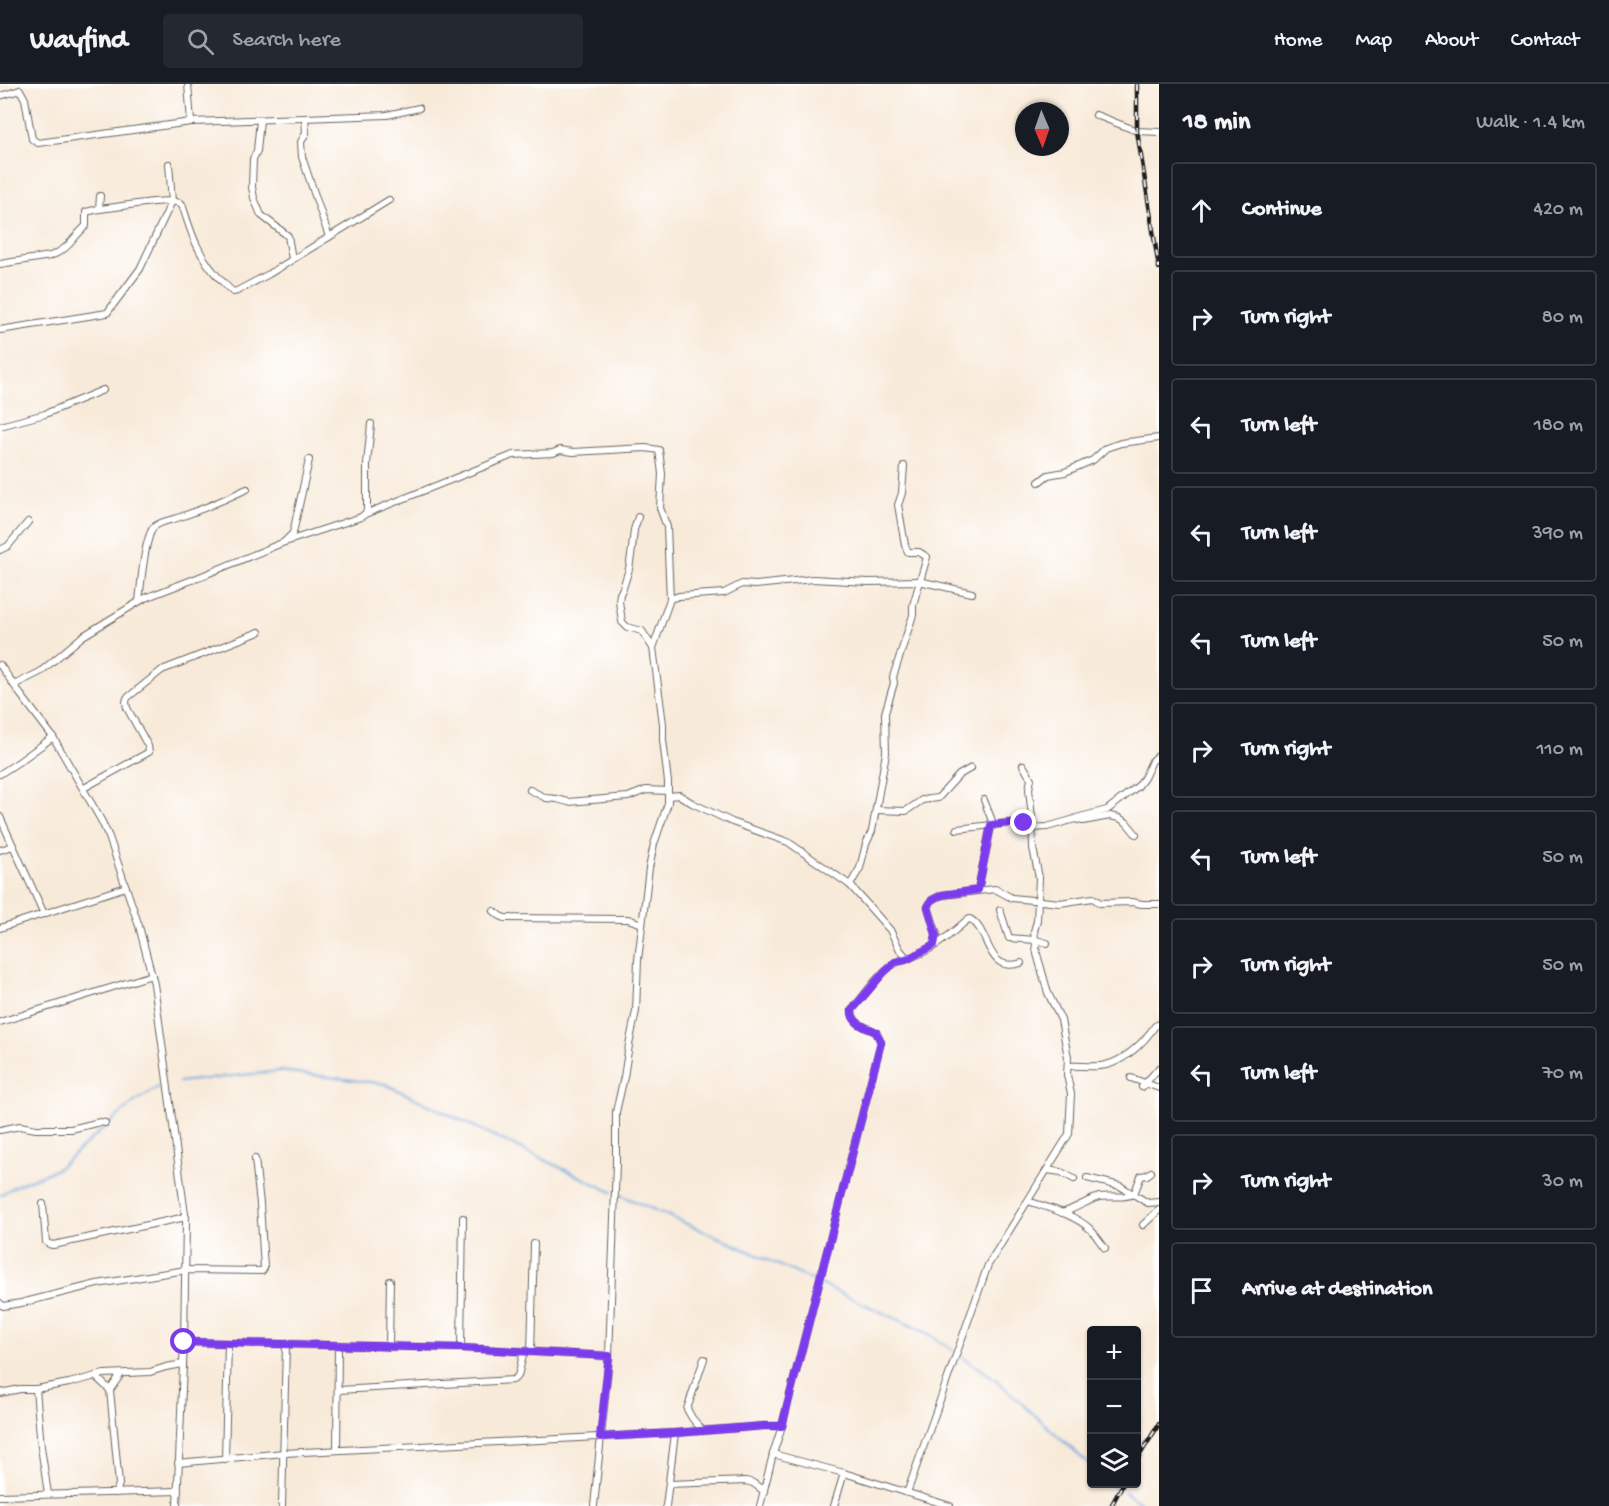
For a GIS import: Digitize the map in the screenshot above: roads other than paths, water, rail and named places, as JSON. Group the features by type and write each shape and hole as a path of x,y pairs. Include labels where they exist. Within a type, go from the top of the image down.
{"street":[{"path":"188,84 191,122"},
{"path":"0,96 21,87 32,139 38,143 191,122 387,115 419,108"},
{"path":"1096,115 1137,131 1159,132"},
{"path":"306,118 302,157 329,237"},
{"path":"260,120 257,151 253,159 254,198 261,215 288,236 292,259"},
{"path":"0,330 107,313 140,269 172,201 169,164"},
{"path":"99,209 100,196"},
{"path":"0,264 50,256 65,249 85,228 86,212 178,201 182,204 202,259 233,292 269,274 389,200"},
{"path":"0,426 45,414 103,390"},
{"path":"365,514 371,424"},
{"path":"1039,482 1048,475 1076,468 1093,460 1113,445 1159,438"},
{"path":"14,685 40,672 83,636 139,601 282,543 361,517 513,455 553,453 560,450 573,452 645,448 659,450 662,474 660,508 667,527 670,599 652,648"},
{"path":"282,543 293,533 309,460"},
{"path":"850,885 860,868 872,831 886,753 885,712 927,557 919,552 908,552 905,545 898,505 902,493 904,466"},
{"path":"139,601 146,551 154,527 160,522 200,511 247,489"},
{"path":"594,1506 609,1356 616,1112 636,1011 642,924 650,861 668,803 659,691 652,648 642,632 627,627 621,619 620,594 624,588 638,517"},
{"path":"0,550 8,546 28,522"},
{"path":"670,599 679,596 724,593 742,584 756,585 813,579 868,582 919,581 972,592"},
{"path":"84,788 149,752 127,708 127,698 162,670 259,632"},
{"path":"0,665 53,737 84,788 109,837 139,926 152,975 186,1217 184,1342 177,1506"},
{"path":"0,774 53,737"},
{"path":"957,829 1010,823 1024,823 1033,828 1047,827 1107,810 1138,786 1152,761 1159,755"},
{"path":"907,1493 988,1265 1069,1134 1071,1094 1067,1075 1068,1057 1060,1020 1045,983 1037,954 1034,931 1037,921 1039,878 1033,848 1029,797 1031,779 1023,765"},
{"path":"876,810 906,811 922,800 938,798 959,775 971,768"},
{"path":"530,790 546,798 568,802 628,796 646,790 679,795 732,822 788,842 850,885 890,930 906,957 912,957"},
{"path":"978,890 992,821 984,800"},
{"path":"1075,819 1083,821 1110,816 1119,818 1126,822 1136,834"},
{"path":"0,817 44,914"},
{"path":"0,850 13,846"},
{"path":"0,928 126,887"},
{"path":"934,945 936,935 928,907 932,900 942,895 995,889 1012,898 1038,901 1068,903 1093,898 1100,903 1159,904"},
{"path":"1000,910 1009,938 1047,943"},
{"path":"494,911 505,918 628,920 642,924"},
{"path":"760,1506 881,1042 876,1032 855,1022 852,1010 895,962 906,960 942,941 970,919 980,928 994,957 1007,965 1021,963"},
{"path":"0,1022 152,975"},
{"path":"1068,1066 1108,1065 1138,1046 1159,1024"},
{"path":"1144,1085 1159,1068"},
{"path":"1131,1078 1144,1085 1159,1088"},
{"path":"0,1130 20,1126 36,1129 71,1129 105,1123"},
{"path":"0,1303 3,1306 21,1303 97,1284 186,1270 258,1272 263,1270 255,1159"},
{"path":"1047,1170 1060,1172 1074,1179"},
{"path":"1062,1214 1099,1197 1118,1198 1134,1194 1141,1176 1147,1176 1151,1172"},
{"path":"1087,1178 1112,1183 1148,1203 1159,1202"},
{"path":"1028,1201 1080,1221 1090,1229 1105,1248"},
{"path":"43,1204 46,1242 53,1245 186,1217"},
{"path":"1143,1225 1159,1211"},
{"path":"461,1348 463,1218"},
{"path":"339,1390 513,1380 518,1376 527,1351 534,1244"},
{"path":"389,1347 390,1281"},
{"path":"184,1342 461,1348 609,1356"},
{"path":"225,1458 228,1344"},
{"path":"282,1506 286,1345"},
{"path":"337,1450 338,1346"},
{"path":"703,1431 687,1409 704,1359"},
{"path":"0,1393 36,1389 104,1374 150,1372 183,1364"},
{"path":"116,1493 119,1484 110,1390 121,1374"},
{"path":"95,1376 110,1390"},
{"path":"36,1389 48,1494"},
{"path":"178,1463 284,1453 782,1426"},
{"path":"666,1506 675,1433"},
{"path":"772,1454 844,1473 951,1506"},
{"path":"834,1506 844,1473"},
{"path":"669,1484 746,1481 764,1491"},
{"path":"119,1484 128,1493"},
{"path":"0,1496 178,1491"}],"waterway":[{"path":"179,1082 280,1071 385,1084 612,1192"},
{"path":"0,1195 17,1185 57,1169 133,1103 158,1087"},
{"path":"618,1194 929,1334 954,1351"},
{"path":"959,1355 994,1378 1087,1462"},
{"path":"1124,1492 1145,1506"}],"railway":[{"path":"1137,84 1137,131 1159,268"},
{"path":"1141,1453 1159,1424"},
{"path":"1111,1506 1121,1488"}]}
